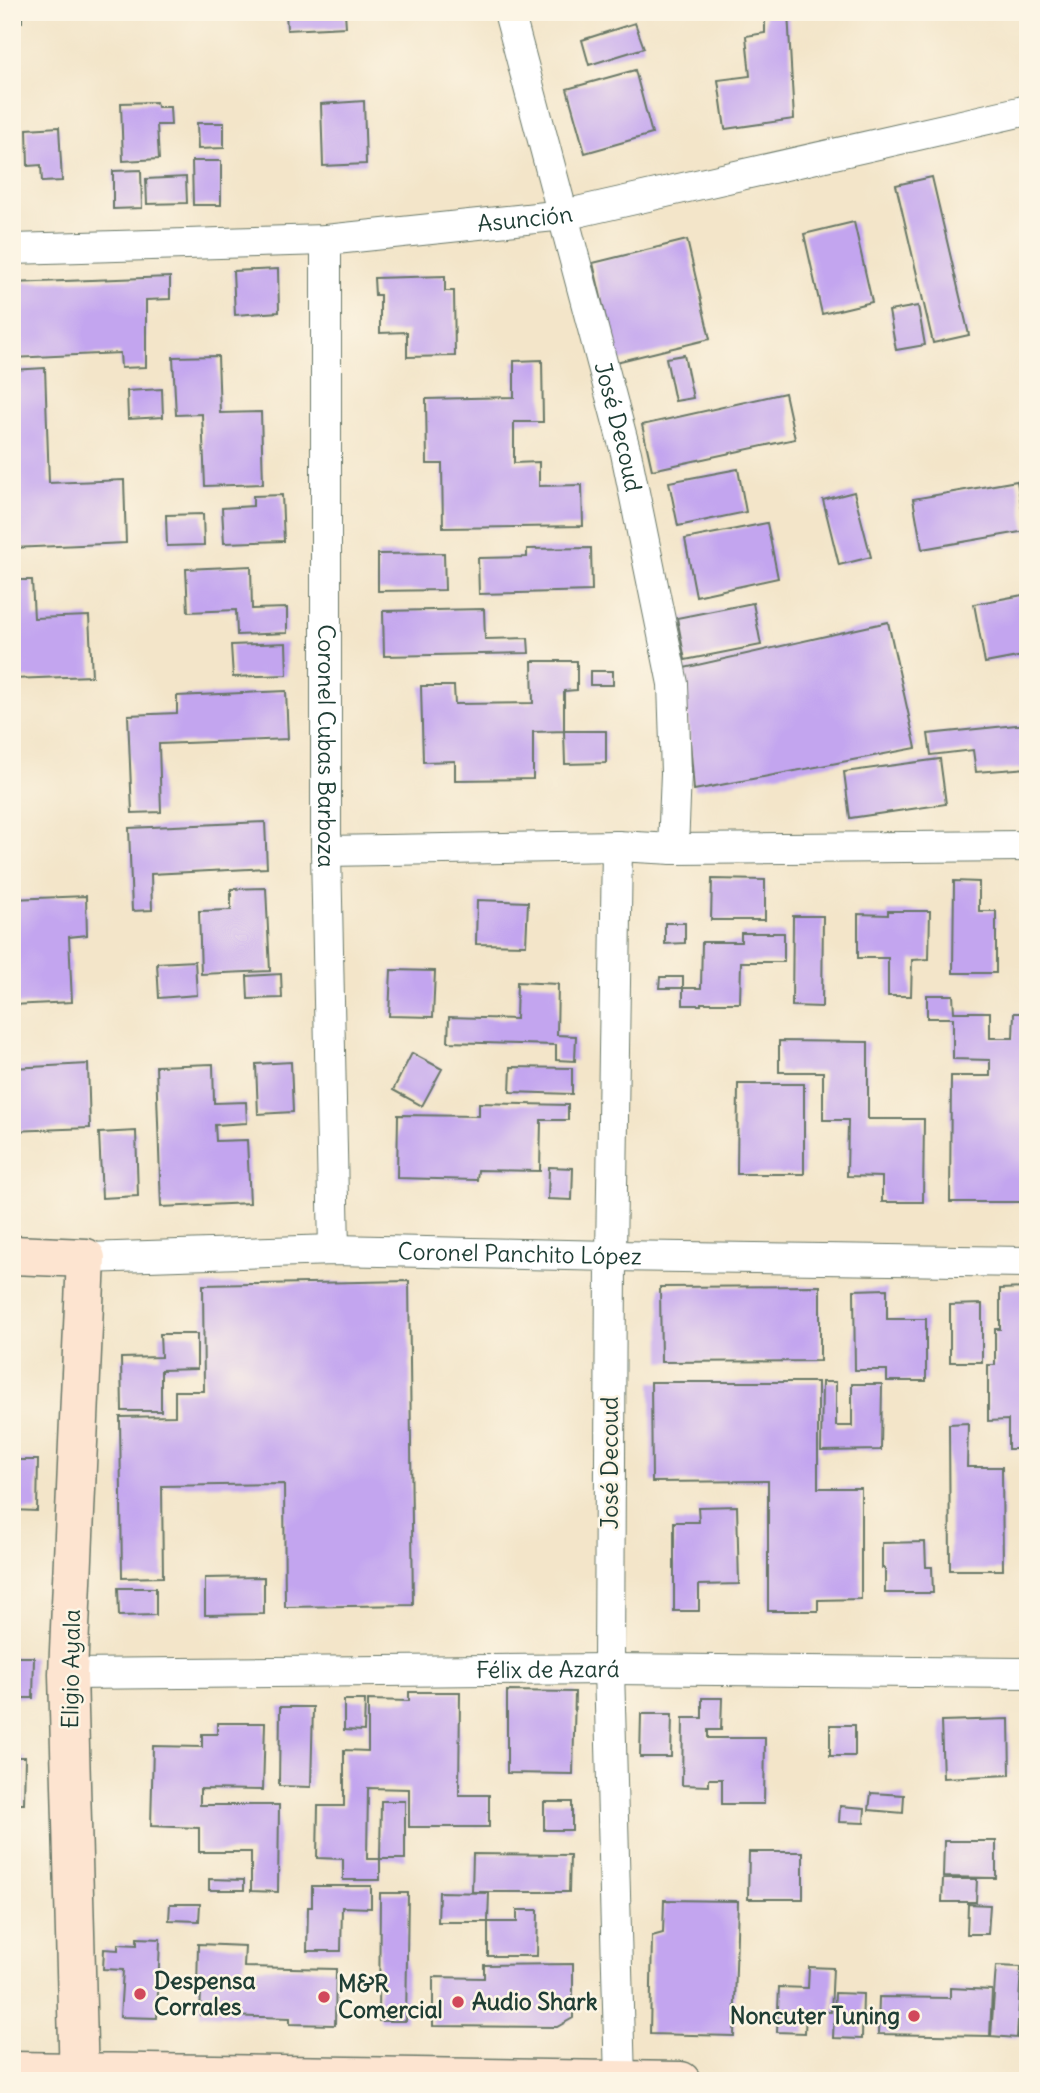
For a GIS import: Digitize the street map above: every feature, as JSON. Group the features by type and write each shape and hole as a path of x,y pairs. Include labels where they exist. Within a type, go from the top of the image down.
{"street":[{"name":"José Decoud","path":"509,12 626,453 673,684 676,774 673,849"},
{"name":"Asunción","path":"12,249 326,240 564,215 1028,110"},
{"name":"Coronel Cubas Barboza","path":"326,240 326,851 334,1250"},
{"name":"José Decoud","path":"617,846 611,1256 610,1669 620,2080"},
{"path":"326,851 617,846 673,849 1028,846"},
{"name":"Coronel Panchito López","path":"12,1255 86,1258 334,1250 1028,1262"},
{"name":"Eligio Ayala","path":"79,2076 68,1674 86,1258"},
{"name":"Félix de Azará","path":"68,1674 610,1669 1028,1673"},
{"path":"12,2071 79,2076 681,2081"}],"building":[{"path":"12,12 22,12 22,22 12,22"},
{"path":"286,12 345,12 346,27 287,30"},
{"path":"765,12 788,12 794,119 725,129 718,80 750,76 746,36 765,33"},
{"path":"635,23 644,48 589,65 582,40"},
{"path":"635,70 652,134 585,153 567,89"},
{"path":"364,101 366,164 323,166 321,104"},
{"path":"156,102 157,107 170,107 171,125 157,125 159,159 123,161 121,103"},
{"path":"197,123 224,123 224,148 198,149"},
{"path":"12,126 17,126 17,145 12,145"},
{"path":"59,127 62,181 42,182 41,165 28,166 27,129"},
{"path":"12,159 16,159 17,180 12,180"},
{"path":"192,161 221,161 221,205 193,205"},
{"path":"141,170 142,208 113,209 113,171"},
{"path":"186,177 187,203 147,204 146,179"},
{"path":"932,177 969,335 933,343 896,185"},
{"path":"854,222 872,302 822,314 804,234"},
{"path":"687,240 710,339 616,362 593,263"},
{"path":"278,269 279,312 235,315 233,271"},
{"path":"445,276 445,291 454,291 455,356 407,357 407,332 380,333 380,295 375,295 374,278"},
{"path":"170,277 170,299 146,300 146,367 121,368 120,353 12,358 12,283"},
{"path":"918,306 925,345 896,350 889,311"},
{"path":"684,355 693,398 675,401 666,358"},
{"path":"218,356 220,413 261,412 263,484 205,486 202,414 176,415 173,357"},
{"path":"542,360 543,422 514,422 514,463 539,462 539,486 582,485 583,526 443,528 442,464 427,464 426,399 514,397 514,361"},
{"path":"45,368 49,483 124,480 126,543 12,548 12,370"},
{"path":"162,389 163,417 128,419 127,391"},
{"path":"785,393 795,439 652,470 642,425"},
{"path":"738,469 746,512 678,526 669,482"},
{"path":"1017,481 1026,531 922,549 913,499"},
{"path":"854,492 871,557 839,565 823,500"},
{"path":"282,495 284,541 224,543 222,508 253,506 253,496"},
{"path":"203,514 204,545 167,546 166,515"},
{"path":"767,523 778,578 696,596 685,539"},
{"path":"591,548 592,591 479,594 478,558 527,557 527,549"},
{"path":"444,553 445,590 378,591 378,554"},
{"path":"251,566 252,609 287,608 287,633 237,635 236,610 188,612 186,569"},
{"path":"12,580 32,580 34,618 89,616 92,676 12,679"},
{"path":"1028,594 1028,655 985,663 974,604"},
{"path":"753,603 761,645 685,660 677,618"},
{"path":"484,609 485,639 528,638 529,653 384,656 383,611"},
{"path":"888,622 916,748 694,790 684,668"},
{"path":"286,643 287,675 233,677 231,645"},
{"path":"532,661 577,661 577,690 564,691 564,731 533,732 533,779 455,780 455,761 423,762 421,686 454,686 455,704 533,703"},
{"path":"590,671 613,671 613,685 590,685"},
{"path":"286,691 288,739 159,744 161,812 132,813 128,715 177,713 177,696"},
{"path":"1027,724 1028,768 976,772 973,750 931,755 928,734"},
{"path":"564,731 606,731 606,763 565,764"},
{"path":"940,759 946,804 850,818 844,772"},
{"path":"265,822 267,868 151,874 152,910 132,911 129,828"},
{"path":"712,879 765,880 765,920 711,920"},
{"path":"954,881 979,882 979,911 996,911 996,973 953,973"},
{"path":"266,888 270,971 201,974 199,911 231,910 231,889"},
{"path":"86,896 87,935 69,937 72,1002 12,1005 12,899"},
{"path":"477,900 528,902 526,945 476,944"},
{"path":"888,911 930,911 929,959 912,960 911,996 888,996 888,958 858,958 858,914 888,915"},
{"path":"793,916 823,916 822,1007 792,1006"},
{"path":"665,923 685,923 685,943 665,944"},
{"path":"741,933 784,933 784,962 741,962 740,1003 683,1005 683,988 701,988 702,942 741,942"},
{"path":"195,961 197,995 159,998 157,963"},
{"path":"391,970 435,971 433,1017 389,1016"},
{"path":"281,974 282,998 248,999 247,976"},
{"path":"660,977 683,977 683,988 659,988"},
{"path":"517,982 558,984 557,1035 576,1036 575,1061 556,1060 556,1045 448,1042 449,1017 516,1019"},
{"path":"927,995 953,995 954,1012 990,1012 990,1038 1013,1038 1014,1013 1028,1013 1028,1202 950,1202 951,1076 990,1076 990,1060 953,1059 953,1018 927,1018"},
{"path":"779,1041 868,1042 868,1119 924,1119 923,1202 882,1202 882,1177 847,1176 848,1120 823,1120 823,1072 779,1072"},
{"path":"412,1053 442,1069 422,1106 393,1090"},
{"path":"291,1062 293,1112 258,1114 256,1064"},
{"path":"88,1064 90,1128 12,1131 12,1068"},
{"path":"213,1064 214,1103 246,1102 247,1123 215,1125 216,1141 247,1140 250,1203 161,1207 156,1066"},
{"path":"511,1067 572,1068 572,1094 510,1092"},
{"path":"738,1084 804,1084 804,1174 737,1174"},
{"path":"479,1103 568,1105 568,1120 541,1120 540,1171 478,1170 477,1180 397,1178 398,1115 479,1116"},
{"path":"136,1131 138,1196 102,1198 99,1133"},
{"path":"549,1167 573,1168 572,1200 548,1199"},
{"path":"409,1281 413,1605 285,1607 284,1484 162,1486 163,1577 122,1578 120,1417 175,1416 175,1391 204,1391 203,1285"},
{"path":"820,1286 820,1361 661,1362 660,1287"},
{"path":"1028,1288 1028,1449 1008,1449 1008,1420 988,1421 988,1365 995,1365 995,1329 1000,1329 1000,1289"},
{"path":"887,1289 887,1319 926,1319 926,1381 887,1381 887,1370 855,1370 854,1290"},
{"path":"982,1304 982,1362 950,1362 950,1305"},
{"path":"160,1334 197,1334 197,1369 161,1370 161,1411 122,1411 121,1358 161,1357"},
{"path":"651,1382 818,1382 818,1488 861,1488 861,1599 818,1600 818,1611 768,1611 768,1481 652,1482"},
{"path":"822,1382 836,1382 836,1426 852,1426 852,1384 882,1384 881,1450 821,1451"},
{"path":"968,1423 967,1467 1002,1467 1003,1570 950,1570 949,1424"},
{"path":"12,1460 38,1460 37,1511 12,1510"},
{"path":"737,1506 739,1584 699,1585 699,1611 674,1611 674,1522 699,1522 698,1507"},
{"path":"925,1542 926,1567 932,1567 933,1593 885,1593 882,1543"},
{"path":"264,1577 264,1614 205,1615 205,1578"},
{"path":"118,1588 156,1588 156,1615 119,1616"},
{"path":"12,1657 34,1657 33,1698 12,1698"},
{"path":"507,1691 575,1692 573,1774 507,1773"},
{"path":"409,1692 460,1692 459,1795 489,1795 489,1827 409,1827 409,1789 368,1788 367,1859 380,1859 380,1880 343,1880 343,1859 317,1858 318,1806 344,1806 344,1750 368,1751 368,1700 409,1701"},
{"path":"702,1698 722,1698 721,1730 708,1730 708,1738 765,1738 764,1804 722,1804 722,1779 709,1779 709,1786 682,1785 683,1718 702,1718"},
{"path":"344,1700 365,1700 364,1731 344,1730"},
{"path":"280,1707 313,1707 311,1787 279,1786"},
{"path":"641,1714 672,1714 671,1757 640,1757"},
{"path":"1009,1719 1010,1775 943,1778 941,1721"},
{"path":"217,1723 265,1723 263,1790 200,1789 200,1805 279,1805 278,1892 251,1891 251,1852 199,1852 199,1828 151,1826 153,1746 202,1747 202,1734 217,1734"},
{"path":"830,1725 855,1725 855,1756 830,1756"},
{"path":"12,1757 25,1757 24,1804 12,1804"},
{"path":"871,1793 904,1795 903,1813 869,1810"},
{"path":"381,1801 405,1801 405,1859 380,1859"},
{"path":"544,1802 572,1802 572,1830 544,1830"},
{"path":"840,1806 865,1808 864,1823 839,1822"},
{"path":"944,1841 996,1841 996,1878 943,1877"},
{"path":"749,1852 803,1852 803,1899 748,1899"},
{"path":"473,1854 570,1855 569,1892 472,1892"},
{"path":"209,1879 244,1880 244,1890 209,1890"},
{"path":"943,1879 977,1879 976,1902 942,1902"},
{"path":"312,1886 371,1886 371,1908 342,1907 341,1951 307,1951 308,1907 312,1907"},
{"path":"439,1892 489,1893 488,1922 438,1922"},
{"path":"380,1893 408,1893 406,2021 379,2021"},
{"path":"664,1900 738,1901 734,2036 650,2034 652,1936 663,1933"},
{"path":"170,1904 200,1904 199,1921 169,1920"},
{"path":"968,1904 990,1905 988,1934 967,1934"},
{"path":"517,1910 538,1910 537,1956 488,1956 488,1922 517,1922"},
{"path":"137,1938 160,1939 157,2018 120,2017 123,1970 103,1969 104,1949 118,1950 118,1944 137,1945"},
{"path":"198,1944 245,1946 244,1967 336,1969 335,2025 290,2024 290,2018 200,2015 201,1990 197,1990"},
{"path":"573,1964 573,2018 557,2027 433,2026 433,1977 484,1978 484,1965"},
{"path":"996,1966 1021,1967 1017,2038 991,2036"},
{"path":"809,1967 833,1968 831,2012 806,2011 805,2033 777,2032 779,1987 808,1988"},
{"path":"1024,1970 1028,1971 1028,2038 1019,2038"},
{"path":"950,1988 992,1990 990,2036 878,2034 879,1997 950,1998"},
{"path":"835,1993 863,1994 862,2039 833,2038"}],"place":[{"name":"Despensa Corrales","path":"140,1994"},
{"name":"M&R Comercial","path":"324,1997"},
{"name":"Audio Shark","path":"458,2002"},
{"name":"Noncuter Tuning","path":"914,2016"}]}
